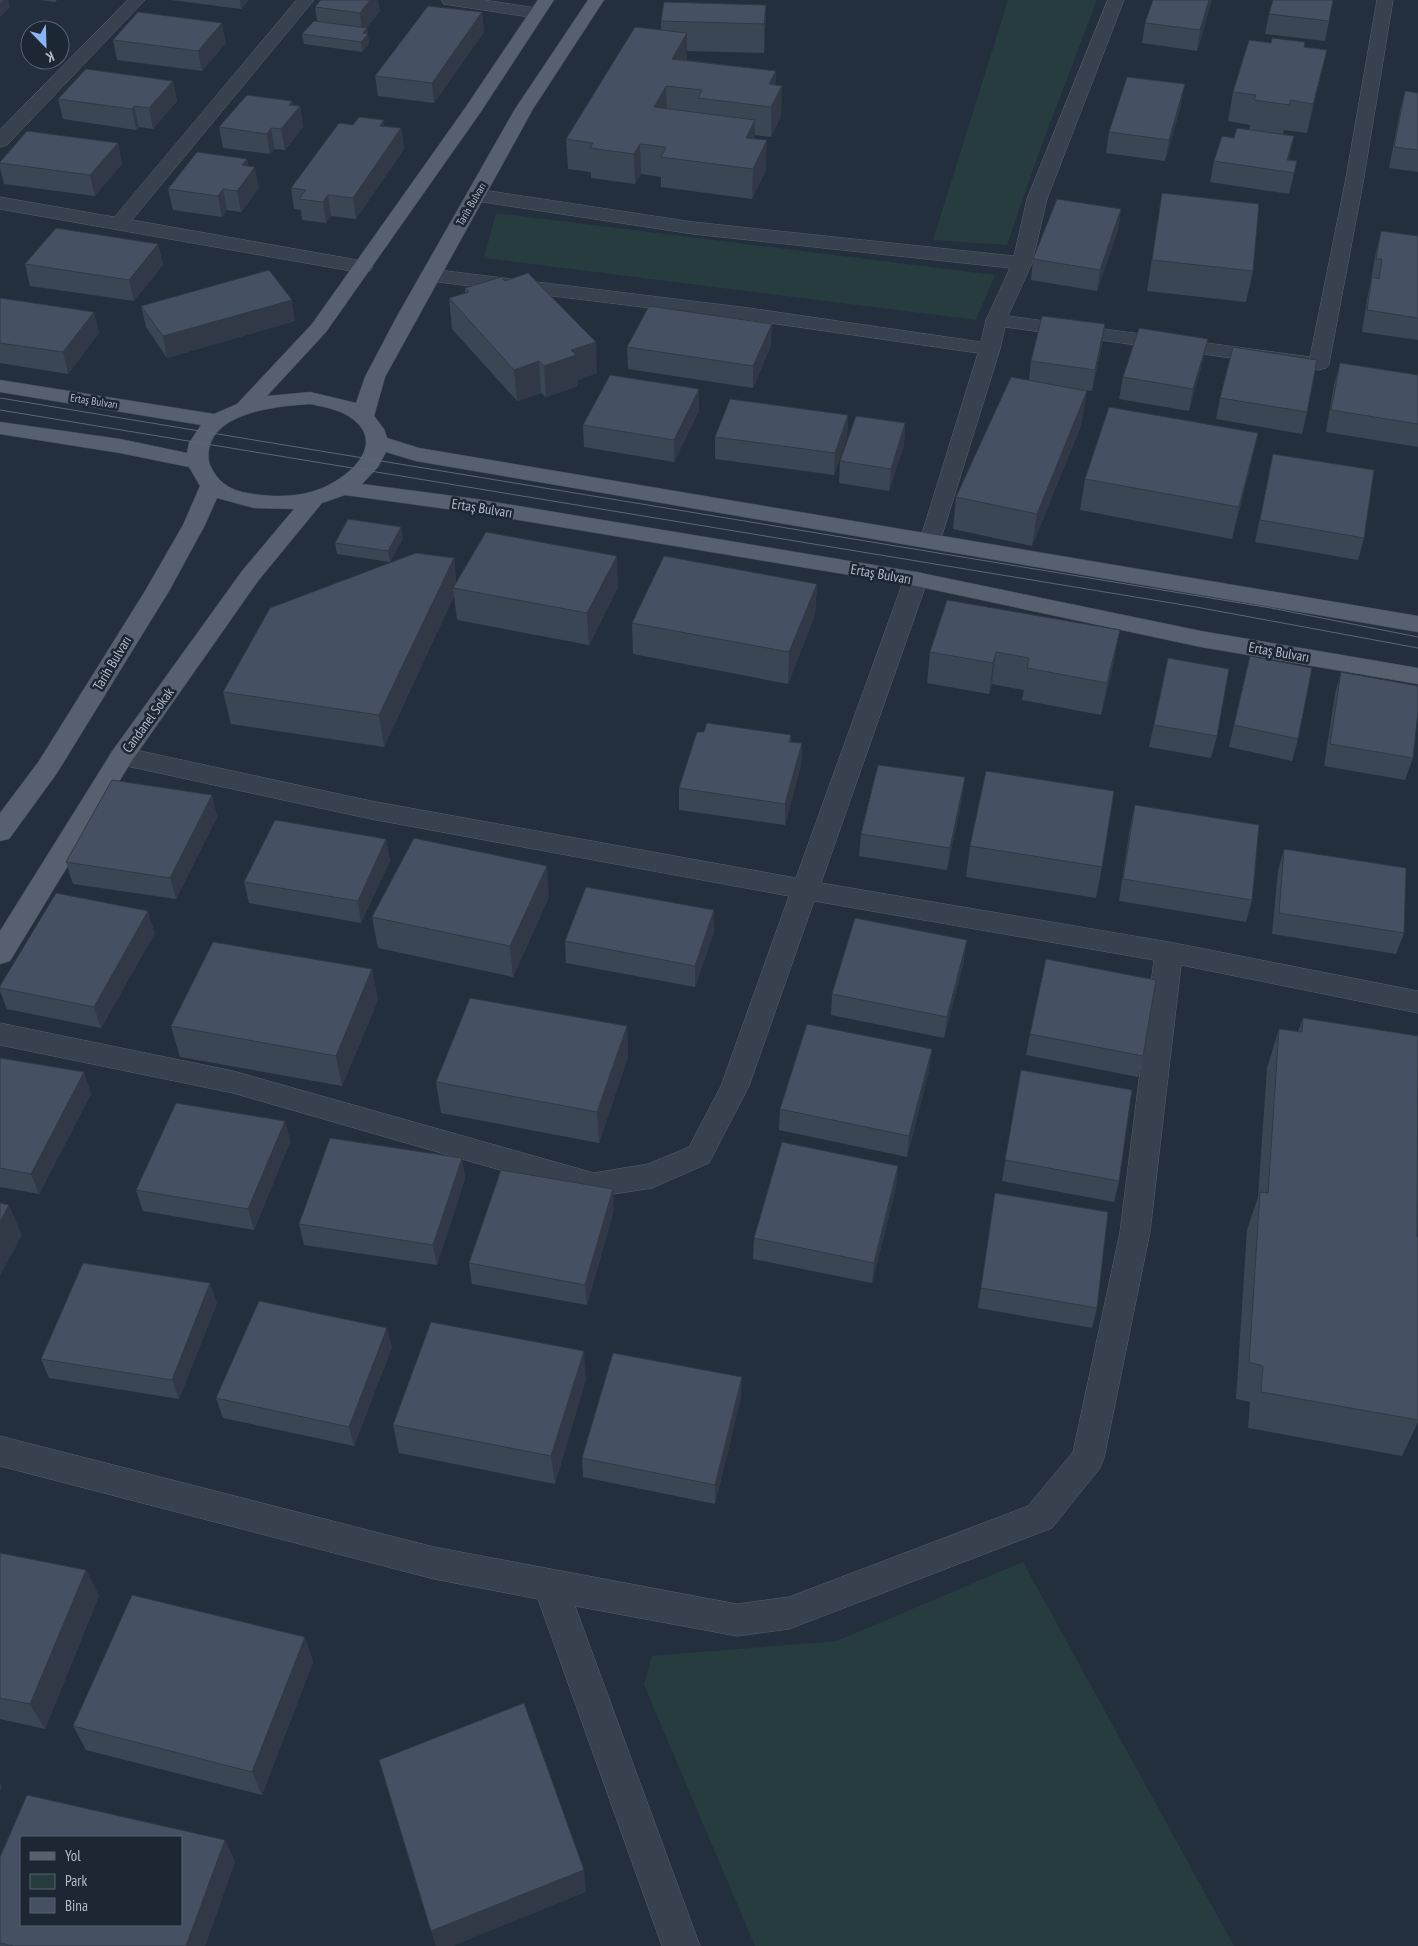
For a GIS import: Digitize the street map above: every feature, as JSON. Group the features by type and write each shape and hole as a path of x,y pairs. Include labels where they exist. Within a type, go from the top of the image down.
{"main road":[{"name":"Tarih Bulvarı","path":"363,417 375,377 430,275 524,109 596,0"},
{"path":"245,407 319,328 471,113 541,7"},
{"name":"Ertaş Bulvarı","path":"0,386 219,421"},
{"path":"310,398 340,404 363,417 373,429 377,442 373,460 365,471 342,488 314,499 276,504 239,499 211,485 197,462 200,442 219,421 245,407 277,399 310,398"},
{"path":"0,428 120,446 197,462"},
{"path":"377,442 416,454 1418,624"},
{"name":"Tarih Bulvarı","path":"0,832 48,767 157,591 194,526 211,485"},
{"name":"Ertaş Bulvarı","path":"342,488 476,506 916,579 1201,638 1418,676"},
{"name":"Candanel Sokak","path":"0,954 122,756 250,576 314,499"}],"street":[{"path":"0,141 137,0"},
{"path":"119,223 306,0"},
{"path":"450,0 541,7"},
{"path":"931,540 990,349 996,320 1022,263 1037,199 1116,0"},
{"path":"996,320 1328,365 1354,183 1385,0"},
{"path":"476,195 693,228 1022,263"},
{"path":"0,204 119,223 217,243 363,267"},
{"path":"430,275 749,314 990,349"},
{"path":"0,1034 233,1082 594,1185 652,1176 698,1155 731,1095 916,579"},
{"path":"122,756 372,810 804,890 1169,952 1418,1002"},
{"path":"0,1451 434,1563 737,1620 789,1613 1040,1517 1088,1458 1135,1232 1169,952"},
{"path":"550,1585 681,1946"}],"green space":[{"path":"1008,0 1097,0 1041,147 1007,245 933,240"},
{"path":"496,213 995,275 976,320 484,258"},
{"path":"1023,1562 1234,1946 755,1946 644,1685 652,1656 837,1641"}],"building":[{"path":"321,0 370,0 360,13 315,7"},
{"path":"1153,0 1209,0 1200,30 1145,23"},
{"path":"1273,0 1333,0 1329,21 1269,14"},
{"path":"664,2 766,5 764,24 661,21"},
{"path":"428,6 482,12 432,83 375,76"},
{"path":"138,12 222,23 198,51 113,40"},
{"path":"314,21 367,28 363,33 368,34 361,42 302,34"},
{"path":"635,27 687,33 672,59 776,71 769,84 782,86 771,107 698,98 702,90 666,86 654,107 755,120 746,138 767,140 753,169 661,157 666,147 640,144 634,154 590,148 593,143 566,139"},
{"path":"1272,38 1305,42 1304,47 1327,50 1313,104 1290,100 1290,105 1254,100 1256,95 1233,92 1249,40 1271,43"},
{"path":"86,69 173,81 149,108 134,106 132,109 58,99"},
{"path":"1127,77 1185,84 1169,140 1109,132"},
{"path":"1405,91 1418,93 1418,150 1394,147"},
{"path":"247,95 292,101 289,105 300,106 281,129 271,128 267,134 219,127"},
{"path":"359,117 384,120 380,126 401,128 353,198 328,195 323,202 299,199 306,190 291,188 339,123 353,125"},
{"path":"1237,128 1294,136 1287,160 1297,161 1294,173 1214,161 1222,136 1234,138"},
{"path":"27,131 118,143 90,175 0,163"},
{"path":"197,152 247,159 242,165 255,167 237,191 223,189 218,196 168,189"},
{"path":"1162,193 1259,204 1253,271 1152,260"},
{"path":"1057,199 1121,209 1100,270 1033,259"},
{"path":"56,228 158,244 129,280 25,264"},
{"path":"1381,231 1418,236 1418,318 1367,310 1372,277 1379,279 1382,259 1376,259"},
{"path":"269,270 292,300 163,336 141,306"},
{"path":"528,273 596,342 571,350 576,355 544,366 539,361 514,370 449,298 469,292 465,288 501,277 505,281"},
{"path":"0,298 94,312 63,352 0,343"},
{"path":"649,306 772,324 753,366 627,347"},
{"path":"1042,316 1105,324 1095,370 1031,361"},
{"path":"1139,328 1208,339 1193,389 1123,377"},
{"path":"1233,347 1317,360 1307,412 1220,398"},
{"path":"1340,363 1418,375 1418,424 1331,410"},
{"path":"610,375 699,389 674,440 583,425"},
{"path":"1011,377 1087,391 1037,514 956,497"},
{"path":"730,399 848,415 835,453 715,437"},
{"path":"1109,407 1258,433 1239,507 1085,479"},
{"path":"856,416 905,423 891,469 840,461"},
{"path":"1273,454 1374,470 1364,538 1260,520"},
{"path":"348,519 401,527 388,551 335,543"},
{"path":"486,532 617,556 587,613 453,588"},
{"path":"416,553 454,558 379,715 223,692 270,608"},
{"path":"664,556 817,584 789,652 632,623"},
{"path":"947,600 1120,630 1107,683 1027,668 1029,658 996,652 993,663 930,652"},
{"path":"1250,656 1312,668 1298,739 1234,725"},
{"path":"1168,658 1229,669 1217,736 1154,725"},
{"path":"1341,672 1418,686 1418,712 1413,758 1330,744"},
{"path":"707,723 791,735 789,742 802,743 785,804 679,788 697,732 704,732"},
{"path":"878,765 965,777 950,848 861,834"},
{"path":"986,771 1114,791 1102,867 970,846"},
{"path":"112,780 212,795 170,878 66,862"},
{"path":"1135,805 1259,825 1252,900 1123,879"},
{"path":"275,820 386,839 358,901 244,882"},
{"path":"414,838 547,866 510,946 372,917"},
{"path":"1284,849 1406,868 1404,933 1279,913"},
{"path":"586,887 714,910 695,966 565,941"},
{"path":"56,893 148,911 94,1007 0,988"},
{"path":"855,918 967,940 947,1017 832,994"},
{"path":"213,942 372,969 336,1056 171,1026"},
{"path":"1046,959 1156,980 1143,1056 1030,1034"},
{"path":"470,998 627,1026 597,1112 436,1082"},
{"path":"1303,1018 1418,1036 1418,1420 1261,1392 1263,1366 1249,1362 1260,1192 1268,1193 1279,1029 1302,1032"},
{"path":"807,1024 932,1049 909,1136 780,1109"},
{"path":"0,1058 84,1072 31,1174 0,1168"},
{"path":"1021,1070 1132,1090 1119,1181 1005,1160"},
{"path":"176,1103 285,1121 248,1209 136,1190"},
{"path":"330,1138 462,1158 433,1245 299,1224"},
{"path":"782,1142 898,1166 874,1263 754,1238"},
{"path":"501,1170 613,1189 585,1285 469,1263"},
{"path":"995,1193 1108,1212 1097,1308 981,1288"},
{"path":"0,1203 9,1205 0,1222"},
{"path":"83,1263 210,1283 172,1380 41,1359"},
{"path":"259,1301 387,1328 349,1427 216,1398"},
{"path":"431,1322 584,1351 551,1456 393,1425"},
{"path":"613,1353 742,1377 715,1485 582,1458"},
{"path":"0,1553 86,1570 30,1704 0,1698"},
{"path":"132,1595 305,1637 252,1772 73,1726"},
{"path":"524,1703 584,1870 431,1931 379,1760"},
{"path":"27,1795 225,1840 186,1946 14,1946 0,1943 0,1857"}],"tram line":[{"path":"0,398 1271,608 1418,637"},
{"path":"0,410 1196,607 1418,648"}]}
